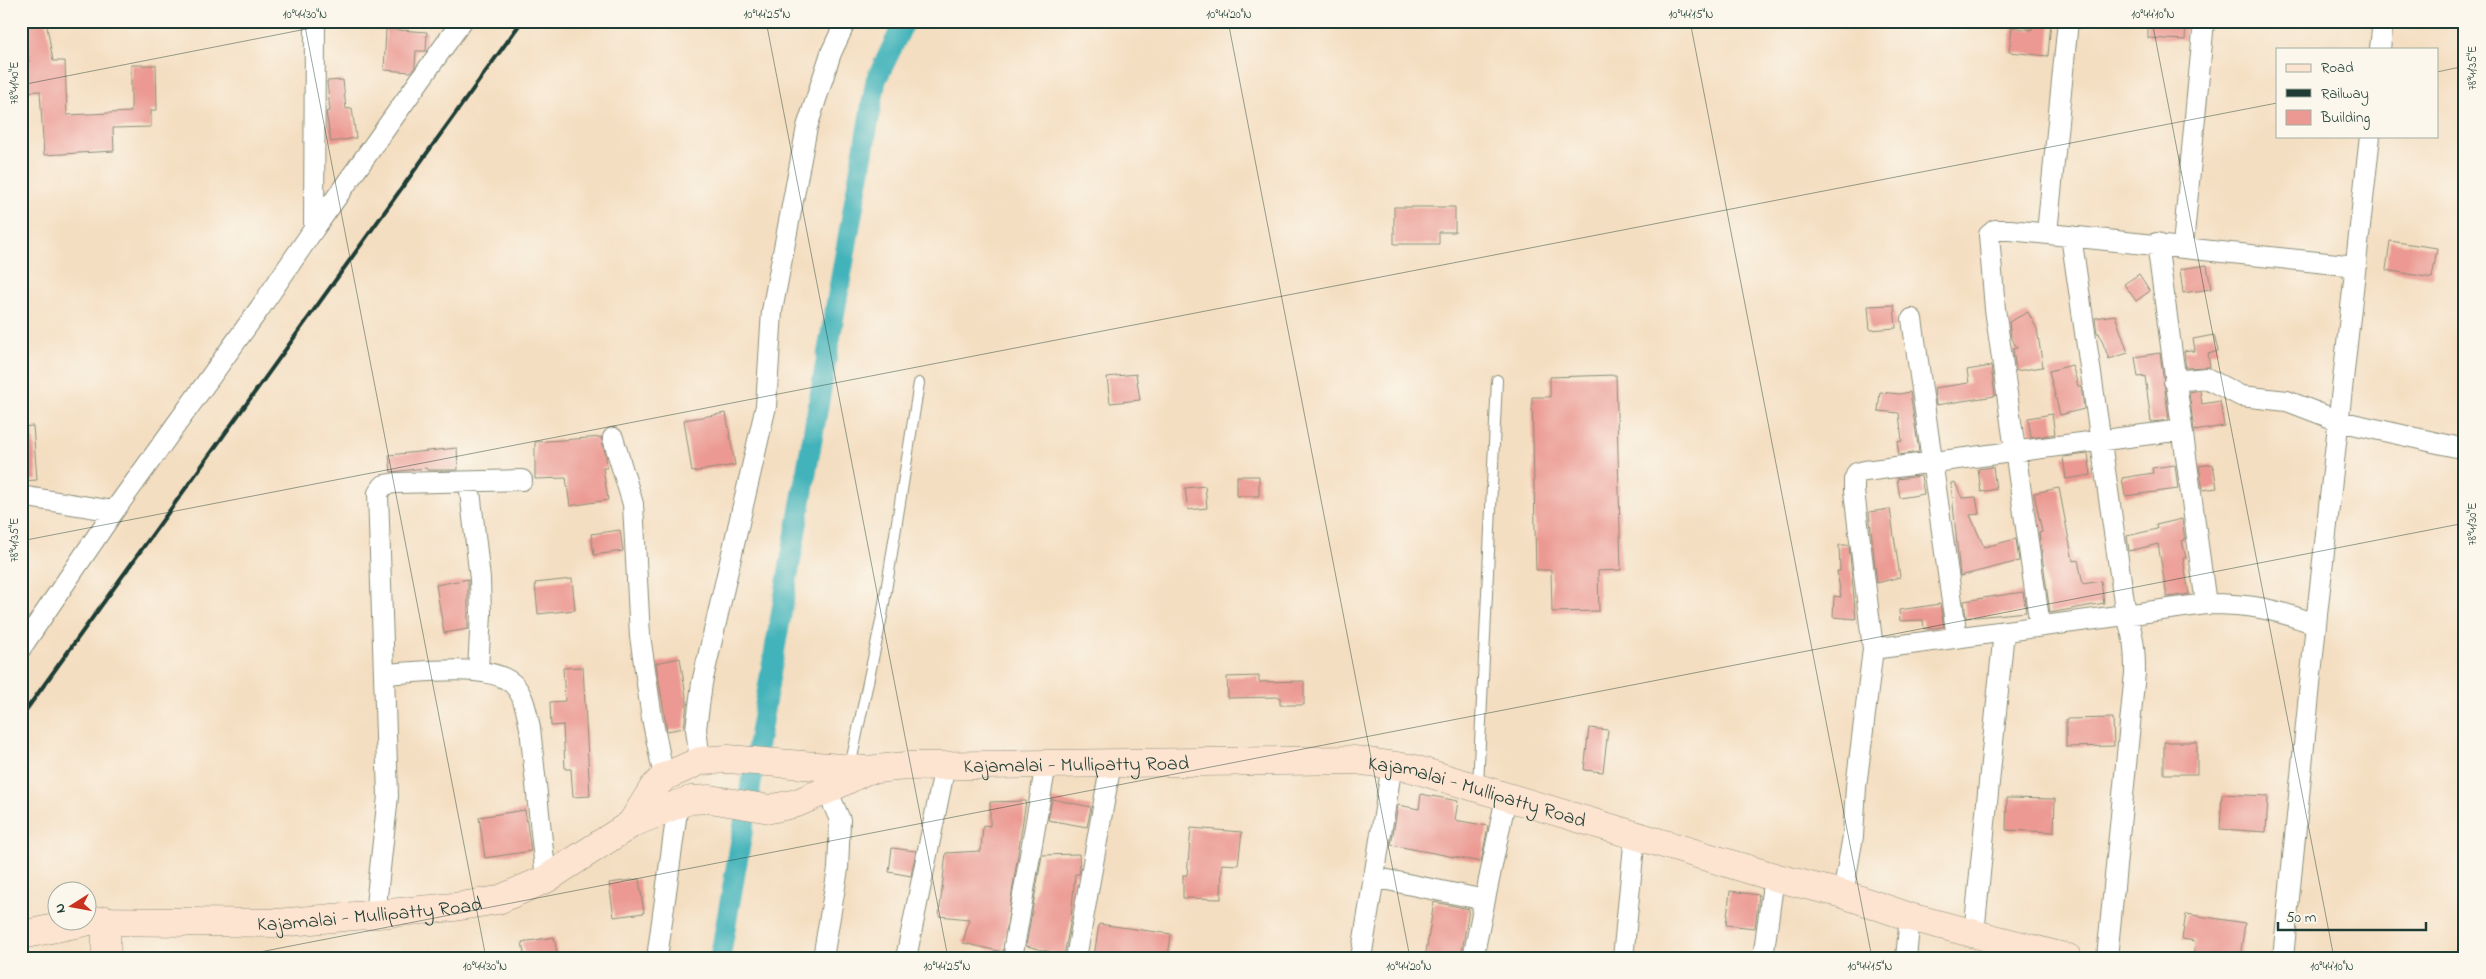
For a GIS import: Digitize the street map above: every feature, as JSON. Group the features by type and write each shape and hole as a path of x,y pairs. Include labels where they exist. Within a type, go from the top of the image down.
{"main road":[{"name":"Kajamalai - Mullipatty Road","path":"631,824 654,786 664,777 700,761 728,759 773,764 858,769 1046,764 1355,760 1411,768 1774,877 1843,894 1910,917 2039,954 2068,958"},
{"name":"Kajamalai - Mullipatty Road","path":"98,921 278,923 454,907 498,900 546,879 631,824 678,804 691,800 710,799 770,809 797,803 828,790 858,769"},
{"name":"Kajamalai - Mullipatty Road","path":"21,935 48,930"},
{"path":"97,932 106,958"}],"street":[{"path":"314,229 315,21"},
{"path":"700,761 696,729 698,710 756,441 766,406 772,311 784,236 807,127 831,53 846,21"},
{"path":"2046,233 2068,21"},
{"path":"2183,246 2204,21"},
{"path":"2380,48 2383,21"},
{"path":"21,648 114,511 260,308 453,26"},
{"path":"2283,958 2316,624 2370,138"},
{"path":"2040,626 1995,310 1989,236 1995,230 2046,233 2183,246 2356,266"},
{"path":"2071,236 2126,615 2132,630 2135,673 2107,958"},
{"path":"2157,244 2174,381 2206,604"},
{"path":"1912,319 1957,637"},
{"path":"2174,381 2206,378 2241,396 2286,400 2339,421 2465,449"},
{"path":"1843,894 1853,836 1856,787 1874,648 1854,480 1857,474 1866,470 2182,430"},
{"path":"613,438 633,504 640,636 652,718 664,777"},
{"path":"375,914 388,796 378,493 384,486 396,484 522,480"},
{"path":"469,482 482,614 478,670"},
{"path":"21,496 114,511"},
{"path":"1874,648 2206,604 2253,606 2276,610 2316,624"},
{"path":"1974,934 2004,631"},
{"path":"384,674 478,670 499,674 515,685 524,704 530,728 546,879"},
{"path":"1076,958 1111,763"},
{"path":"1014,947 1046,764"},
{"path":"1361,958 1392,765"},
{"path":"906,958 945,766"},
{"path":"823,958 838,868 840,820 828,790"},
{"path":"1473,958 1506,796"},
{"path":"657,958 678,804"},
{"path":"1624,958 1635,835"},
{"path":"1373,877 1485,900"},
{"path":"1763,958 1774,877"},
{"path":"1906,958 1910,917"}],"lane":[{"path":"1478,788 1497,380"},
{"path":"858,769 919,383"}],"building":[{"path":"23,21 46,21 53,61 65,61 67,115 131,112 131,65 156,65 157,110 151,110 151,127 113,128 114,151 44,155 40,91 24,92 23,62 29,62"},
{"path":"2031,21 2051,21 2048,56 2009,52 2012,27 2032,30"},
{"path":"2148,21 2186,21 2185,40 2148,38"},
{"path":"386,29 427,32 426,51 416,51 415,67 411,72 384,70"},
{"path":"343,80 346,109 352,108 356,138 331,142 326,112 330,111 327,81"},
{"path":"1394,207 1455,207 1455,232 1439,232 1439,244 1394,244"},
{"path":"2390,241 2437,248 2432,278 2386,270"},
{"path":"2207,265 2211,289 2183,293 2180,269"},
{"path":"2139,274 2150,291 2136,301 2124,284"},
{"path":"1894,305 1896,328 1870,330 1868,306"},
{"path":"2028,312 2037,329 2043,367 2016,371 2013,349 2017,348 2011,337 2009,322"},
{"path":"2115,315 2128,353 2109,359 2099,333 2097,333 2095,318"},
{"path":"2214,335 2218,351 2208,354 2210,367 2186,368 2184,351 2191,350 2193,352 2192,350 2195,350 2193,339"},
{"path":"2160,353 2169,420 2151,422 2145,376 2138,377 2135,357"},
{"path":"2072,365 2078,386 2081,386 2084,409 2060,415 2049,371"},
{"path":"1991,366 1995,396 1936,405 1934,388 1969,383 1967,370"},
{"path":"1136,374 1140,400 1110,403 1107,377"},
{"path":"1616,375 1621,570 1598,571 1599,611 1552,612 1551,570 1536,570 1532,397 1550,397 1550,377"},
{"path":"2200,390 2202,404 2220,401 2224,426 2194,431 2189,392"},
{"path":"1880,392 1899,394 1910,392 1919,452 1899,455 1897,442 1902,441 1899,413 1878,411"},
{"path":"726,413 735,465 692,472 684,420"},
{"path":"2052,414 2055,434 2031,438 2028,418"},
{"path":"33,426 37,480 21,481 21,427"},
{"path":"601,437 606,456 607,468 603,468 608,500 570,506 566,478 535,479 535,442"},
{"path":"457,448 458,470 427,470 426,468 391,472 389,455"},
{"path":"2088,454 2091,475 2066,479 2063,457"},
{"path":"2213,464 2217,488 2203,490 2199,466"},
{"path":"2175,465 2178,489 2125,496 2122,478 2153,473 2152,468"},
{"path":"1993,467 1996,489 1981,492 1978,469"},
{"path":"1237,476 1259,476 1259,496 1237,496"},
{"path":"1921,476 1924,494 1900,498 1897,479"},
{"path":"1955,482 1962,498 1976,497 1979,514 1970,515 1984,547 2016,539 2019,561 1960,576 1951,483"},
{"path":"1205,486 1207,508 1188,510 1185,488"},
{"path":"2059,488 2073,561 2078,560 2083,584 2101,581 2104,603 2050,613 2039,533 2042,532 2034,493"},
{"path":"1890,509 1900,577 1877,583 1869,512"},
{"path":"2182,519 2185,540 2182,541 2186,558 2183,558 2189,594 2167,597 2158,544 2129,551 2127,536 2157,529 2156,525"},
{"path":"620,530 623,551 594,555 591,534"},
{"path":"1839,545 1849,545 1856,619 1833,617 1834,596 1841,597 1837,571 1840,571"},
{"path":"468,579 468,629 444,633 436,585"},
{"path":"572,579 575,610 538,614 535,583"},
{"path":"2023,592 2026,612 1966,618 1964,601"},
{"path":"1940,604 1944,627 1924,629 1923,620 1900,621 1899,610"},
{"path":"680,658 687,703 684,728 667,731 656,663"},
{"path":"583,667 590,796 573,797 571,769 565,769 563,725 551,726 550,702 565,701 563,668"},
{"path":"1259,676 1259,682 1304,681 1304,705 1280,705 1280,697 1228,698 1227,677"},
{"path":"2113,718 2114,746 2066,747 2066,719"},
{"path":"1589,728 1608,730 1603,772 1584,770"},
{"path":"2164,742 2197,742 2197,774 2164,774"},
{"path":"1421,794 1458,801 1455,820 1488,826 1481,862 1391,845 1398,805 1419,809"},
{"path":"2222,794 2268,796 2266,832 2220,829"},
{"path":"2007,798 2055,799 2054,832 2006,830"},
{"path":"1052,799 1091,807 1087,827 1048,820"},
{"path":"1026,801 1003,952 963,943 969,919 939,916 946,853 981,851 983,825 990,826 990,802"},
{"path":"525,810 531,851 485,858 479,817"},
{"path":"1191,828 1242,832 1238,865 1222,864 1221,899 1183,898 1183,875 1187,875"},
{"path":"892,848 916,851 911,876 889,872"},
{"path":"1079,854 1080,870 1079,874 1075,874 1071,919 1064,955 1026,946 1042,855"},
{"path":"639,879 644,913 614,917 609,883"},
{"path":"1730,891 1759,895 1755,928 1726,925"},
{"path":"1434,902 1469,909 1461,958 1425,958"},
{"path":"2186,914 2245,923 2240,958 2193,958 2195,941 2182,939"},
{"path":"1099,924 1171,934 1168,958 1094,956"},
{"path":"554,937 558,958 525,958 522,942"}],"waterway":[{"path":"720,958 876,80 905,21"}],"railway":[{"path":"21,717 522,21"}]}
